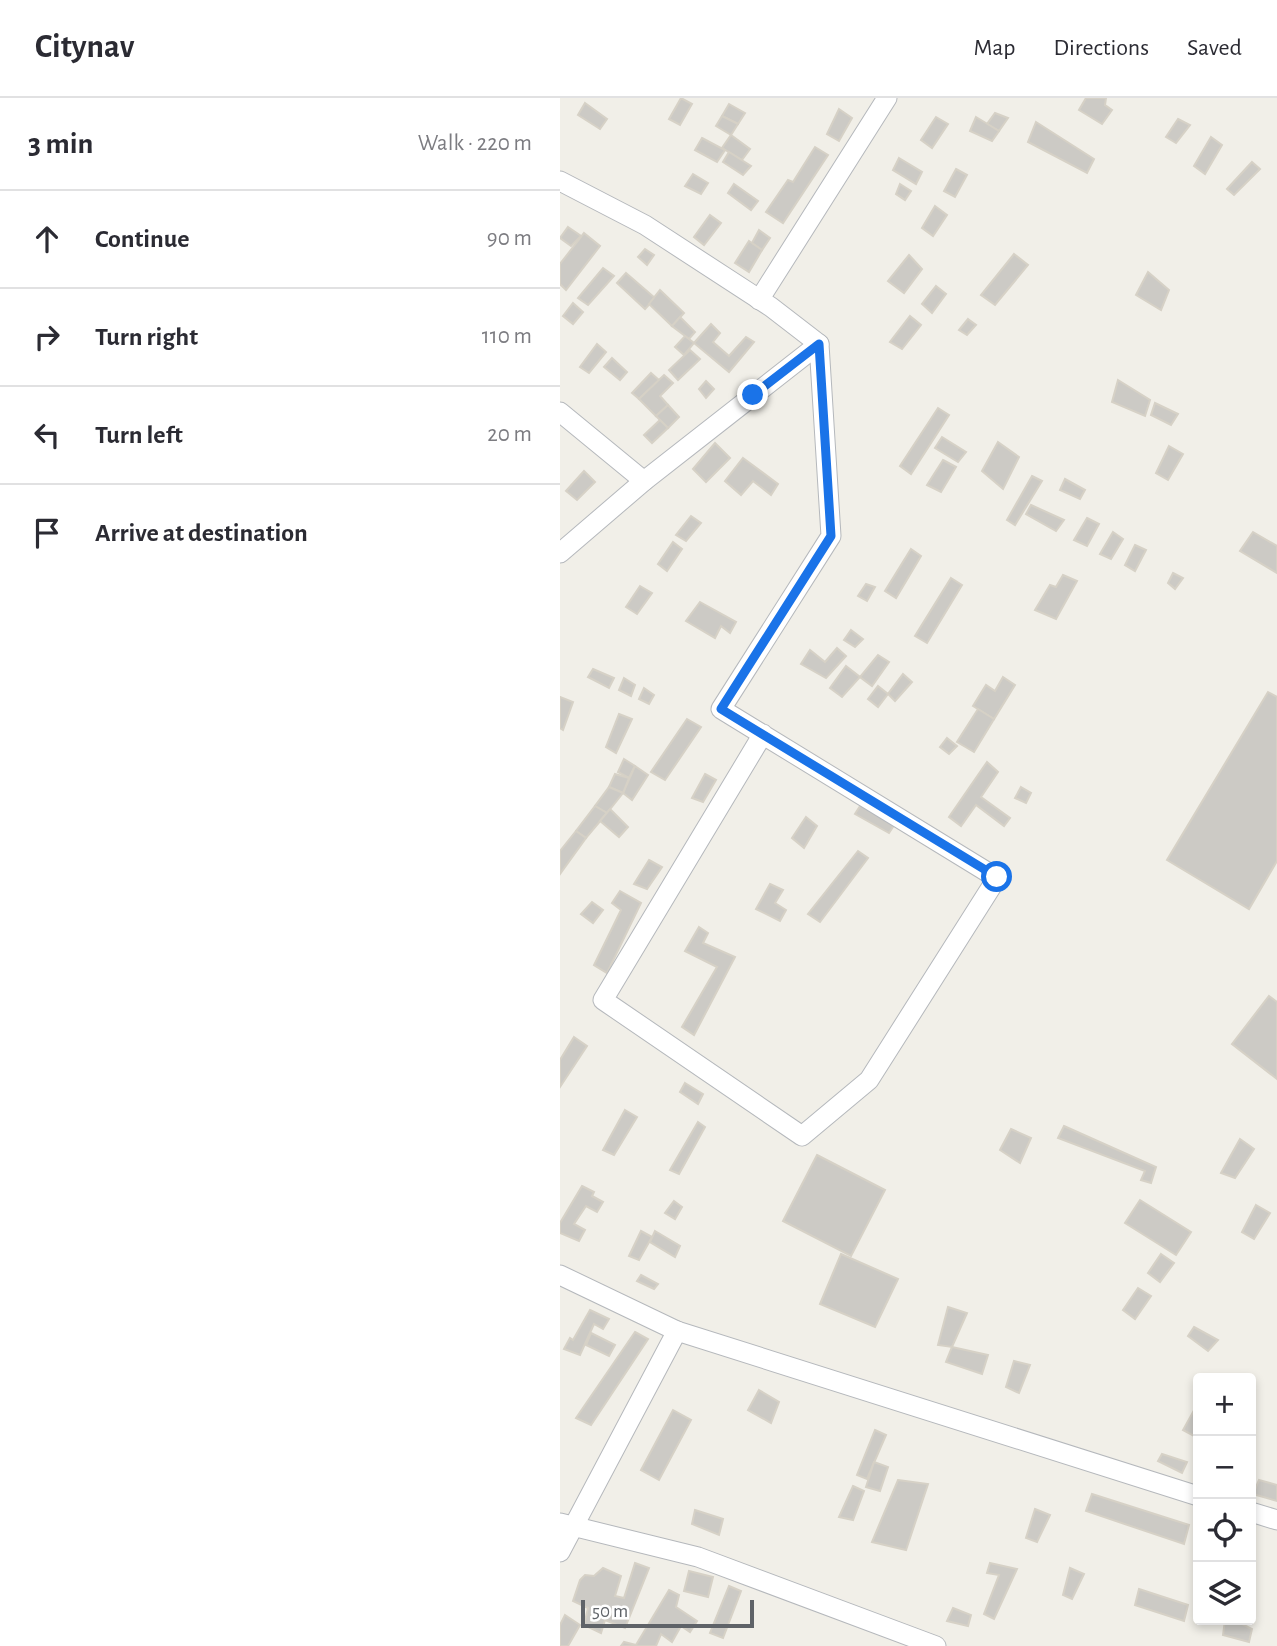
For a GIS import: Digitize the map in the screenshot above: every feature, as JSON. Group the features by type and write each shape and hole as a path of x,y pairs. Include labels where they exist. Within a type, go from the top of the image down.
{"street":[{"path":"760,300 887,98"},
{"path":"560,181 645,225 760,300 819,344 831,536 721,709 763,734 997,877 869,1080 802,1136 603,1000 763,734"},
{"path":"560,553 644,481 819,344"},
{"path":"560,412 644,481"},
{"path":"560,1275 677,1331 1193,1494"},
{"path":"560,1552 566,1525 677,1331"},
{"path":"1256,1514 1277,1520"},
{"path":"566,1525 698,1557 936,1646"}],"building":[{"path":"681,98 692,104 680,125 669,119"},
{"path":"1086,98 1106,98 1105,105 1112,110 1102,124 1079,110"},
{"path":"585,103 607,119 600,129 578,115"},
{"path":"729,104 745,113 738,124 722,116"},
{"path":"839,109 852,118 839,141 827,134"},
{"path":"995,113 1008,118 999,131 987,124"},
{"path":"722,116 738,124 731,135 716,126"},
{"path":"936,117 948,124 932,148 921,140"},
{"path":"976,117 999,131 992,141 970,131"},
{"path":"1178,119 1190,125 1176,143 1166,137"},
{"path":"1036,122 1094,159 1087,173 1028,142"},
{"path":"731,135 750,149 742,160 722,148"},
{"path":"1211,137 1222,145 1205,174 1194,166"},
{"path":"702,138 725,150 717,162 695,150"},
{"path":"815,147 828,155 783,223 766,212 788,180 793,182"},
{"path":"729,152 751,166 743,175 723,162"},
{"path":"899,158 922,172 916,184 893,170"},
{"path":"1252,162 1260,169 1234,195 1227,189"},
{"path":"956,169 967,175 955,197 944,191"},
{"path":"693,174 708,183 701,194 685,186"},
{"path":"734,184 758,201 751,210 728,193"},
{"path":"900,184 911,191 905,200 896,194"},
{"path":"935,206 947,215 933,236 922,228"},
{"path":"710,215 721,223 704,245 694,237"},
{"path":"568,227 581,236 571,246 560,238"},
{"path":"759,230 770,238 762,250 752,243"},
{"path":"584,233 600,246 566,290 560,284 560,264"},
{"path":"749,241 762,250 749,272 735,263"},
{"path":"645,249 654,255 647,265 638,257"},
{"path":"1014,254 1028,265 995,305 981,295"},
{"path":"909,255 922,269 904,293 888,281"},
{"path":"603,268 614,276 588,305 578,298"},
{"path":"1148,272 1169,290 1161,310 1136,295"},
{"path":"626,273 655,298 645,309 617,283"},
{"path":"936,286 946,294 932,313 922,304"},
{"path":"660,290 684,313 672,326 649,304"},
{"path":"573,303 583,312 573,324 563,316"},
{"path":"910,316 921,325 902,349 890,342"},
{"path":"680,317 695,332 689,339 672,326"},
{"path":"968,319 976,325 967,335 959,330"},
{"path":"711,324 720,333 713,342 729,356 746,337 754,342 729,372 694,343"},
{"path":"685,336 694,343 684,355 675,347"},
{"path":"597,344 606,352 589,373 580,367"},
{"path":"690,350 700,359 678,380 669,370"},
{"path":"612,358 627,372 620,380 604,367"},
{"path":"651,373 659,380 639,399 632,393"},
{"path":"664,375 673,383 660,396 668,405 656,416 639,399"},
{"path":"1118,380 1150,400 1145,416 1112,402"},
{"path":"706,381 714,389 706,398 699,389"},
{"path":"1155,403 1178,414 1171,425 1151,415"},
{"path":"668,405 679,417 668,428 656,416"},
{"path":"938,408 949,415 911,474 900,466"},
{"path":"660,420 668,428 652,443 644,435"},
{"path":"942,437 966,452 958,462 935,448"},
{"path":"998,442 1019,457 1003,489 982,471"},
{"path":"715,443 730,458 706,482 693,469"},
{"path":"1169,446 1183,454 1168,480 1156,473"},
{"path":"743,458 778,484 771,495 753,481 741,495 725,481"},
{"path":"943,460 956,467 941,492 927,485"},
{"path":"584,471 595,482 577,500 566,491"},
{"path":"1032,476 1042,481 1015,525 1007,520"},
{"path":"1065,479 1085,490 1080,499 1060,490"},
{"path":"1031,505 1064,520 1056,531 1026,514"},
{"path":"691,516 701,523 686,541 676,535"},
{"path":"1087,518 1099,524 1087,546 1074,540"},
{"path":"1113,532 1123,539 1111,559 1100,554"},
{"path":"1253,532 1277,546 1277,573 1240,551"},
{"path":"673,542 682,549 667,571 658,564"},
{"path":"1135,545 1146,550 1135,571 1125,565"},
{"path":"911,549 921,556 896,598 885,591"},
{"path":"1173,573 1183,578 1175,589 1168,583"},
{"path":"1063,575 1077,581 1056,619 1035,610 1050,585 1056,587"},
{"path":"951,578 962,585 927,643 915,636"},
{"path":"866,584 875,587 867,601 858,596"},
{"path":"640,586 652,593 637,614 626,607"},
{"path":"700,602 736,622 730,633 721,626 715,638 686,621"},
{"path":"851,630 863,639 855,647 844,640"},
{"path":"837,648 846,656 826,678 801,664 810,650 825,662"},
{"path":"878,655 889,662 872,686 860,677"},
{"path":"846,666 860,677 842,697 830,688"},
{"path":"593,669 614,678 609,688 588,677"},
{"path":"903,674 912,682 895,701 888,694"},
{"path":"1003,677 1015,685 994,719 973,706 986,685 995,691"},
{"path":"624,678 635,685 631,696 619,690"},
{"path":"878,686 888,694 878,707 868,699"},
{"path":"644,688 654,695 649,704 639,699"},
{"path":"1268,692 1277,697 1277,861 1249,909 1167,860"},
{"path":"560,697 573,702 563,730 560,728"},
{"path":"978,709 994,719 974,752 957,742"},
{"path":"619,714 632,719 616,753 606,747"},
{"path":"687,719 701,727 665,780 651,772"},
{"path":"947,738 957,746 949,754 940,747"},
{"path":"624,759 635,766 629,778 618,772"},
{"path":"987,762 998,772 981,797 1010,818 1004,826 976,805 961,826 949,817"},
{"path":"635,766 648,775 632,800 623,793"},
{"path":"615,774 629,778 623,793 609,787"},
{"path":"705,774 716,780 703,802 692,798"},
{"path":"609,787 623,793 607,813 595,806"},
{"path":"1021,787 1031,793 1026,803 1015,798"},
{"path":"862,803 897,821 889,833 855,814"},
{"path":"595,806 607,813 586,838 576,831"},
{"path":"610,809 628,827 619,837 600,821"},
{"path":"806,817 817,826 804,848 792,838"},
{"path":"576,831 586,838 560,874 560,851"},
{"path":"858,851 868,858 820,922 808,914"},
{"path":"649,860 662,867 647,889 634,884"},
{"path":"770,884 783,890 775,903 786,910 780,921 756,909"},
{"path":"620,891 641,903 607,973 594,965 621,910 612,903"},
{"path":"592,902 603,910 593,923 581,914"},
{"path":"699,927 708,933 703,943 735,957 694,1035 682,1027 717,967 685,951"},
{"path":"1269,996 1277,1002 1277,1079 1232,1044"},
{"path":"574,1037 587,1046 560,1087 560,1060"},
{"path":"685,1083 703,1094 698,1104 680,1092"},
{"path":"625,1110 637,1117 614,1155 603,1150"},
{"path":"698,1122 705,1127 679,1174 670,1170"},
{"path":"1064,1126 1156,1167 1151,1183 1141,1180 1145,1171 1058,1138"},
{"path":"1011,1129 1031,1138 1020,1163 1000,1150"},
{"path":"1240,1139 1254,1149 1235,1178 1221,1173"},
{"path":"817,1155 885,1190 851,1256 783,1221"},
{"path":"582,1186 594,1192 592,1196 603,1202 597,1212 586,1206 574,1224 585,1230 579,1241 560,1233 560,1223"},
{"path":"1140,1200 1191,1232 1176,1255 1125,1223"},
{"path":"674,1201 682,1207 675,1219 665,1213"},
{"path":"1256,1205 1270,1213 1254,1239 1242,1232"},
{"path":"641,1231 652,1237 639,1260 629,1256"},
{"path":"655,1231 680,1246 675,1257 650,1242"},
{"path":"841,1254 898,1279 875,1327 820,1304"},
{"path":"1161,1254 1174,1263 1160,1282 1148,1273"},
{"path":"641,1275 658,1284 654,1289 637,1281"},
{"path":"1138,1288 1151,1296 1135,1319 1123,1310"},
{"path":"948,1307 967,1313 952,1347 938,1345"},
{"path":"590,1310 609,1319 603,1329 594,1324 580,1355 564,1349 570,1338 573,1340"},
{"path":"1194,1327 1218,1340 1208,1351 1188,1336"},
{"path":"635,1332 648,1339 591,1425 576,1418"},
{"path":"591,1333 615,1345 609,1356 586,1345"},
{"path":"952,1347 988,1355 982,1374 946,1362"},
{"path":"1014,1361 1030,1365 1019,1393 1006,1387"},
{"path":"759,1390 779,1402 771,1423 748,1410"},
{"path":"673,1410 691,1420 659,1480 641,1470"},
{"path":"1193,1412 1193,1435 1183,1430"},
{"path":"875,1430 886,1435 867,1479 857,1475"},
{"path":"1162,1454 1187,1462 1182,1473 1158,1461"},
{"path":"874,1462 888,1467 880,1491 866,1487"},
{"path":"898,1480 928,1484 906,1550 872,1542"},
{"path":"1259,1480 1277,1485 1277,1501 1256,1495"},
{"path":"853,1486 864,1491 853,1520 839,1517"},
{"path":"1092,1494 1189,1525 1184,1544 1086,1511"},
{"path":"1035,1509 1050,1515 1037,1542 1026,1538"},
{"path":"695,1510 723,1519 719,1535 692,1524"},
{"path":"635,1563 649,1568 625,1628 605,1620 601,1633 584,1625 588,1608 573,1601 580,1580 585,1575 594,1576 603,1568 621,1576 615,1596 624,1598"},
{"path":"990,1563 1017,1569 994,1619 984,1614 999,1575 987,1573"},
{"path":"1070,1568 1084,1574 1072,1599 1063,1595"},
{"path":"689,1571 713,1577 708,1597 684,1591"},
{"path":"729,1586 741,1591 723,1638 710,1633"},
{"path":"1139,1589 1188,1605 1184,1621 1135,1605"},
{"path":"669,1590 679,1595 676,1607 697,1621 690,1632 681,1626 672,1642 661,1634 656,1646 621,1646 624,1642 636,1645"},
{"path":"953,1608 971,1615 968,1626 947,1621"},
{"path":"565,1615 580,1625 568,1646 560,1646 560,1625"},
{"path":"1224,1625 1244,1625 1252,1629 1249,1642 1223,1635"}],"route":[{"path":"753,395 819,344 831,536 721,709 997,877"}]}
